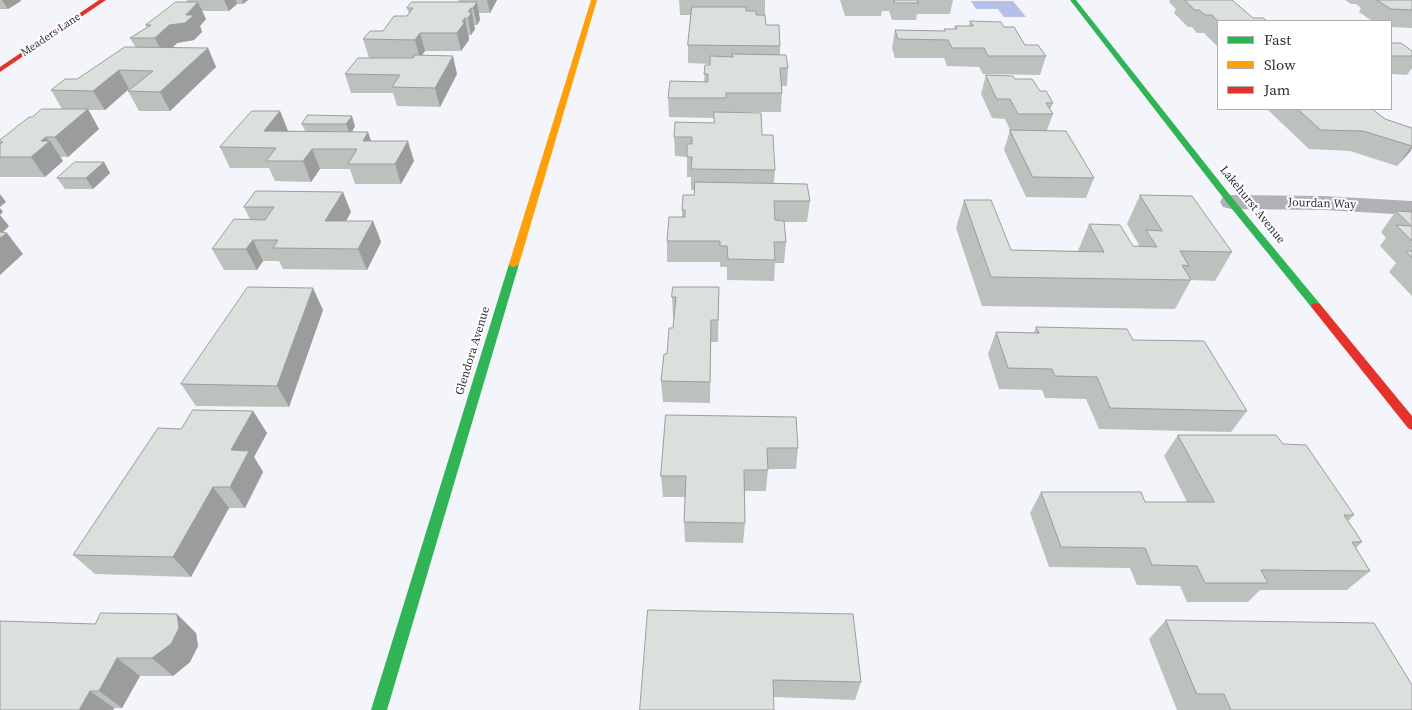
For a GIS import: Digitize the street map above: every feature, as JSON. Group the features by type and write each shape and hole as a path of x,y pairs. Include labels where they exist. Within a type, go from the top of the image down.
{"street":[{"name":"Meaders Lane","path":"0,70 103,0"},
{"name":"Glendora Avenue","path":"379,710 594,0"},
{"name":"Lakehurst Avenue","path":"1073,0 1231,202 1412,425"},
{"name":"Jourdan Way","path":"1231,202 1324,203 1412,208"}],"water":[{"path":"971,1 1013,1 1026,17 1004,17 998,9 976,9"}],"building":[{"path":"894,0 917,0 919,3 895,3"},
{"path":"1185,0 1232,0 1253,18 1263,18 1266,20 1217,20 1212,15 1205,15 1199,10 1195,10"},
{"path":"1377,0 1412,0 1412,10 1391,9"},
{"path":"176,2 198,2 186,15 194,15 185,23 169,25 155,38 130,38 151,25 146,25"},
{"path":"412,2 477,2 468,12 472,12 462,22 465,22 457,33 420,33 415,40 363,39 370,31 383,31 394,16 407,16 413,8 407,8"},
{"path":"692,7 746,7 746,11 756,11 756,15 765,15 766,25 779,25 780,46 688,45"},
{"path":"970,21 1001,22 1004,27 1014,27 1025,45 1038,45 1046,56 988,56 984,48 952,48 948,40 898,39 895,30 945,31 944,29 957,29 955,26 973,26"},
{"path":"1392,43 1401,43 1412,51 1412,56 1392,56"},
{"path":"125,47 208,48 160,92 128,91 153,71 119,70 93,91 51,90 65,79 77,79"},
{"path":"732,54 786,55 788,68 780,68 782,93 726,93 726,98 668,98 670,81 708,82 708,74 704,74 705,65 710,65 710,56 733,57"},
{"path":"415,55 453,56 435,88 392,87 400,75 345,74 358,58 413,58"},
{"path":"986,75 1032,79 1040,91 1046,91 1053,103 1046,103 1053,114 1018,114 1010,99 997,99"},
{"path":"42,109 88,109 55,137 46,137 41,141 50,141 31,157 0,157 0,144 3,142 0,142 0,140"},
{"path":"1299,110 1373,110 1385,119 1412,128 1412,146 1363,131 1321,130"},
{"path":"252,111 280,111 264,131 368,132 363,141 408,141 395,164 348,164 357,149 312,149 303,161 266,161 276,148 220,147"},
{"path":"714,112 761,113 762,135 773,135 775,170 691,169 692,157 687,157 687,144 692,144 692,137 674,137 675,122 714,123"},
{"path":"308,115 352,116 346,124 302,124"},
{"path":"1010,130 1066,131 1094,178 1033,177"},
{"path":"75,162 104,162 86,178 57,178"},
{"path":"695,182 807,184 810,201 774,201 775,220 784,221 786,242 774,242 775,260 728,259 727,246 720,246 720,241 667,241 669,217 685,217 685,210 682,210 683,195 694,195"},
{"path":"256,191 343,192 325,221 373,221 358,249 273,248 278,240 253,240 246,249 212,249 234,219 265,220 274,207 244,207"},
{"path":"1140,195 1192,196 1232,252 1180,251 1189,266 1182,265 1191,280 991,277 964,200 991,200 1011,250 1104,252 1089,224 1120,225 1133,246 1157,247 1146,230 1162,231"},
{"path":"1396,211 1412,212 1412,241 1396,225 1411,226"},
{"path":"0,232 7,233 0,238"},
{"path":"1406,251 1412,251 1412,257"},
{"path":"248,287 313,288 277,386 181,384"},
{"path":"673,287 719,287 718,320 711,320 710,382 661,381 664,354 667,354 669,328 673,328 676,297 672,297"},
{"path":"1036,327 1127,329 1133,340 1204,341 1247,411 1110,408 1097,377 1055,376 1052,369 1008,368 996,332 1039,333"},
{"path":"193,410 253,411 231,450 249,451 230,487 213,487 173,557 73,555 158,428 181,429"},
{"path":"666,415 796,417 798,448 767,448 768,470 744,470 745,523 684,522 686,476 661,476"},
{"path":"1178,435 1276,435 1283,444 1306,445 1354,515 1344,515 1362,542 1352,542 1370,571 1261,570 1268,583 1205,583 1197,566 1152,565 1145,548 1061,547 1041,492 1141,492 1145,502 1214,502"},
{"path":"648,610 853,614 861,682 773,680 774,710 640,710"},
{"path":"101,613 177,614 179,628 171,644 152,658 117,658 99,691 90,691 79,710 0,710 0,621 95,624"},
{"path":"1166,620 1374,623 1412,685 1412,710 1231,710 1224,694 1197,694"}],"traffic: fast":[{"path":"1073,0 1231,202 1316,306"},
{"path":"379,710 514,264"}],"traffic: slow":[{"path":"514,264 594,0"}],"traffic: jam":[{"path":"0,70 103,0"},
{"path":"1316,306 1412,425"}]}
